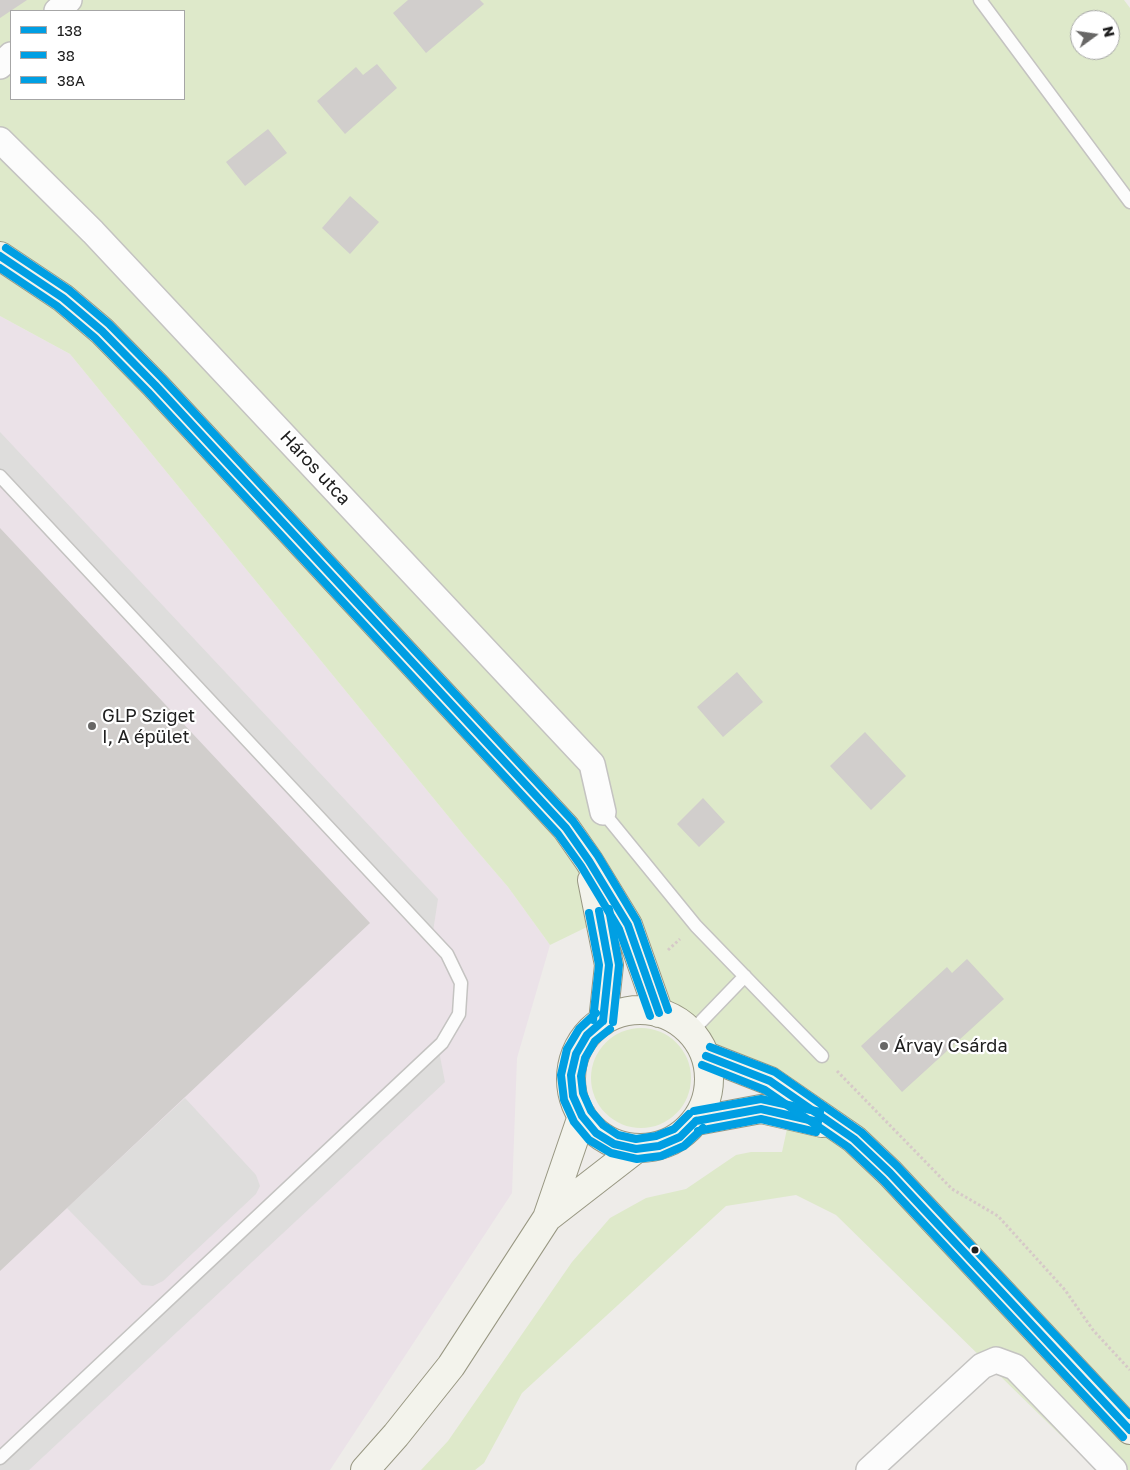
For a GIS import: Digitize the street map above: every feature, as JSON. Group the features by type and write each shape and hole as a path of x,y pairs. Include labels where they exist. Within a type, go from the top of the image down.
{"main road":[{"path":"0,256 63,298 102,331 424,672 566,828 589,861 628,925 659,1013"},
{"path":"589,861 609,965 603,1021"},
{"path":"640,1010 659,1013 676,1020 691,1032 700,1043 706,1056 710,1078 706,1101 696,1121 680,1137 659,1146 636,1149 614,1144 596,1133 582,1116 573,1096 571,1074 576,1054 587,1035 603,1021 620,1013 640,1010"},
{"path":"706,1056 770,1081 854,1139 890,1173 1130,1430"},
{"path":"696,1121 761,1109 837,1126"},
{"path":"365,1470 396,1435 450,1366 547,1218 582,1116"},
{"path":"547,1218 636,1149"}],"street":[{"path":"58,10 68,0"},
{"path":"0,66 10,56"},
{"name":"Háros utca","path":"0,140 93,232 592,764 603,812"},
{"path":"869,1470 982,1366 996,1360 1016,1367 1114,1470"}],"lane":[{"path":"980,0 1130,202"},
{"path":"0,476 447,954 461,983 459,1014 442,1043 0,1458"},
{"path":"603,812 696,926 822,1056"},
{"path":"691,1032 745,976"}],"path":[{"path":"822,1056 952,1189 998,1216 1065,1290 1093,1330 1130,1370"}],"shaded area":[{"path":"0,316 70,354 508,887 550,945 517,1058 512,1193 330,1470 0,1470"},
{"path":"0,432 438,899 432,938 0,476"},
{"path":"438,1046 445,1082 29,1470 0,1470 0,1457"},
{"path":"185,1098 256,1175 260,1186 256,1194 163,1281 153,1286 142,1285 67,1208"}],"green space":[{"path":"0,0 1124,0 1130,8 1130,1470 1096,1470 836,1215 796,1195 726,1206 522,1393 484,1463 475,1470 421,1470 448,1441 572,1262 610,1218 646,1198 686,1189 736,1155 751,1152 782,1152 795,1092 724,1062 662,995 632,905 550,945 508,887 70,354 0,316"},
{"path":"641,1028 651,1029 669,1036 683,1050 690,1068 690,1088 683,1106 669,1120 651,1127 641,1128 631,1127 613,1120 599,1106 592,1088 591,1078 592,1068 599,1050 613,1036 631,1029"}],"building":[{"path":"0,0 27,0 10,10 0,18"},
{"path":"408,0 480,0 484,4 426,53 393,13"},
{"path":"377,64 397,88 345,134 317,101 356,67 363,75"},
{"path":"268,129 287,153 245,186 226,162"},
{"path":"350,196 379,222 350,254 322,228"},
{"name":"GLP Sziget I, A épület","path":"0,528 370,923 0,1271"},
{"path":"737,672 763,702 723,737 697,707"},
{"path":"865,732 906,776 871,810 830,766"},
{"path":"703,798 725,822 699,847 677,824"},
{"path":"967,959 1004,999 902,1092 861,1046 947,967 952,973"}],"transit line":[{"name":"38A","path":"6,248 69,290 109,324 162,378 573,821 598,856 637,921 668,1010"},
{"name":"138","path":"0,256 63,298 102,331 155,385 566,828 589,861 628,925 659,1013"},
{"name":"38","path":"0,268 57,306 95,338 148,392 558,834 581,866 619,929 650,1016"},
{"name":"38A","path":"609,909 619,965 613,1022"},
{"name":"138","path":"599,911 609,965 603,1021"},
{"name":"38","path":"589,913 599,965 593,1020"},
{"name":"38","path":"596,1013 579,1029 567,1049 561,1075 564,1100 574,1122 589,1140 611,1153 637,1159 661,1156 684,1146 703,1128"},
{"name":"138","path":"603,1021 587,1035 576,1054 571,1075 573,1096 582,1116 596,1133 614,1144 636,1149 659,1146 680,1137 696,1121"},
{"name":"38A","path":"610,1029 595,1041 585,1058 581,1076 583,1093 591,1111 603,1125 618,1135 636,1139 656,1136 674,1129 689,1114"},
{"name":"38A","path":"710,1047 775,1072 861,1132 897,1166 1130,1415"},
{"name":"138","path":"706,1056 770,1081 854,1139 890,1173 1130,1430"},
{"name":"38","path":"702,1065 765,1090 848,1147 883,1180 1123,1437"},
{"name":"38A","path":"694,1111 761,1099 820,1112"},
{"name":"138","path":"696,1121 761,1109 818,1122"},
{"name":"38","path":"698,1131 761,1119 816,1132"}],"place":[{"name":"GLP Sziget I, A épület","path":"92,726"},
{"name":"Árvay Csárda","path":"884,1046"}]}
